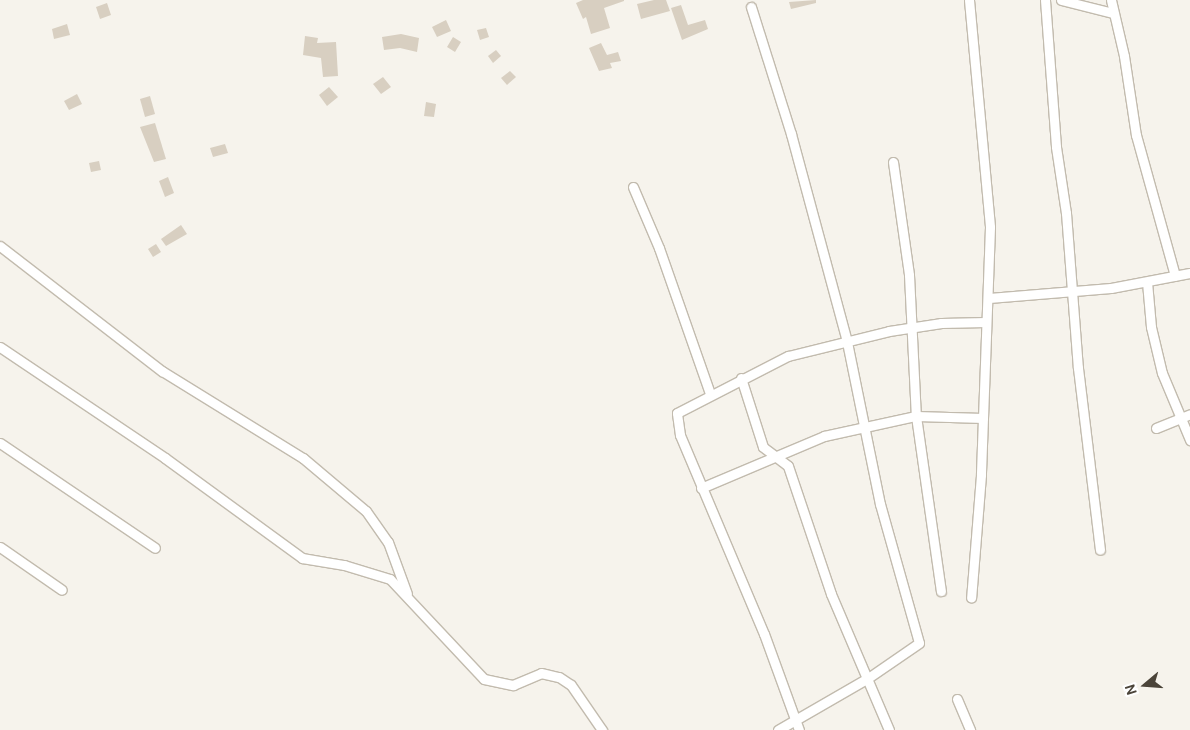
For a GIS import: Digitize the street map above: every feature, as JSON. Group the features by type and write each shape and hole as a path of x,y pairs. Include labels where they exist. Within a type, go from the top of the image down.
{"street":[{"path":"969,0 990,227 989,298 986,322 983,418 971,598"},
{"path":"1045,0 1072,292 1100,550"},
{"path":"1062,0 1113,13"},
{"path":"1111,0 1124,56 1136,136 1175,276"},
{"path":"751,7 791,134 847,342 862,427 920,643 798,726 778,730"},
{"path":"893,162 913,328 916,416 941,591"},
{"path":"633,187 659,248 710,394"},
{"path":"0,246 162,371 303,458 366,511 388,542 408,596"},
{"path":"989,298 1072,292 1148,282 1190,273"},
{"path":"1148,282 1151,327 1158,354 1180,418 1190,440"},
{"path":"798,726 764,634 680,435 677,413 741,378 788,356 913,328 986,322"},
{"path":"0,347 166,458 302,558 376,572 390,578 484,679 496,684 513,685 542,673 559,677 571,685 602,730"},
{"path":"741,378 764,447 788,466 831,594 889,730"},
{"path":"1156,428 1190,414"},
{"path":"701,488 824,436 916,416 983,418"},
{"path":"0,443 155,548"},
{"path":"0,547 62,590"},
{"path":"957,699 970,730"}],"building":[{"path":"583,0 624,1 604,8 610,28 591,34 586,17 583,19 576,3"},
{"path":"654,0 666,0 670,11 641,19 637,4"},
{"path":"816,0 816,3 791,9 789,2"},
{"path":"107,3 111,15 100,19 96,7"},
{"path":"681,5 688,25 705,20 708,29 682,40 671,8"},
{"path":"446,20 451,31 437,37 432,27"},
{"path":"67,24 70,35 54,39 52,29"},
{"path":"486,28 489,37 480,40 477,30"},
{"path":"401,34 419,38 417,52 400,48 384,50 382,37"},
{"path":"305,36 318,38 317,43 336,42 338,76 323,77 321,58 303,55"},
{"path":"453,37 461,42 455,52 447,47"},
{"path":"601,43 607,55 618,52 621,61 610,63 612,68 599,71 589,48"},
{"path":"496,50 501,56 493,63 488,56"},
{"path":"510,71 516,77 507,85 501,78"},
{"path":"383,77 391,87 381,94 373,84"},
{"path":"329,87 338,97 327,106 319,95"},
{"path":"77,94 82,104 69,110 64,101"},
{"path":"150,96 155,114 145,117 140,99"},
{"path":"426,102 436,104 434,117 424,116"},
{"path":"155,123 166,159 154,162 140,127"},
{"path":"225,144 228,153 213,157 210,148"},
{"path":"99,161 101,170 91,172 89,163"},
{"path":"168,177 174,193 165,197 159,181"},
{"path":"181,225 187,234 166,246 161,239"},
{"path":"156,244 161,252 153,257 148,249"}]}
